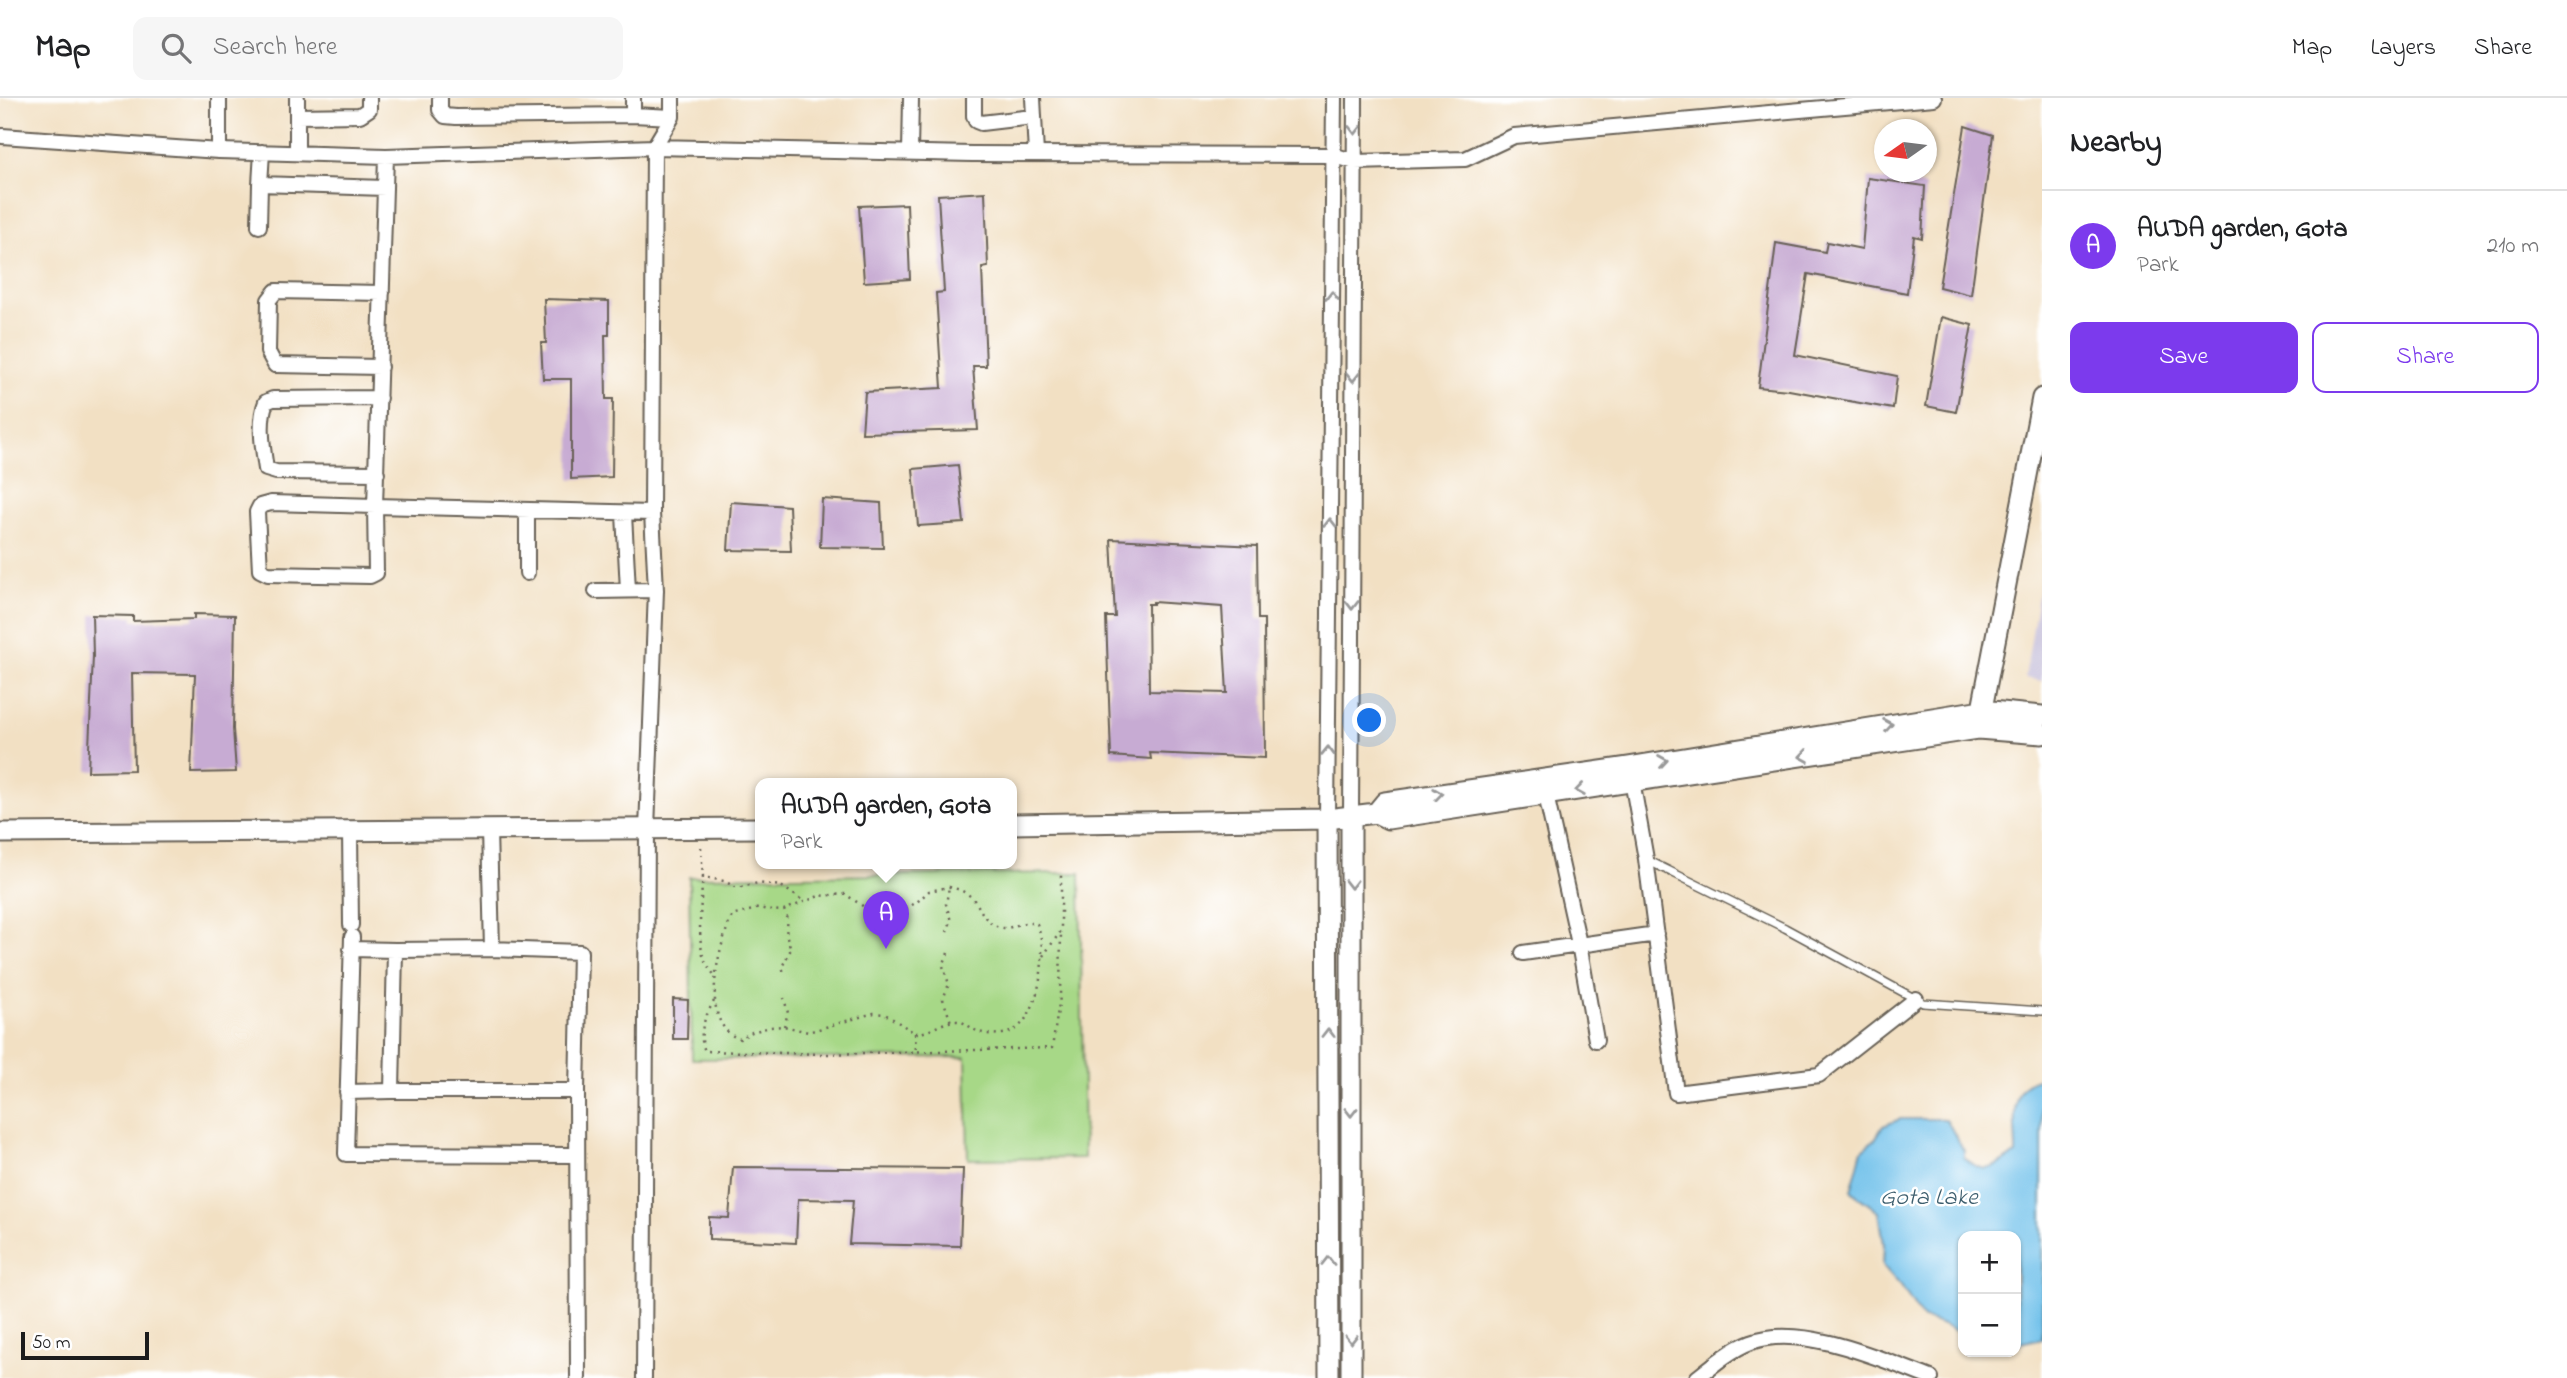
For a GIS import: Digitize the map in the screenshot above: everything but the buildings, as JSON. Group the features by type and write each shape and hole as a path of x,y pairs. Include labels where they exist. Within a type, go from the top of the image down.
{"street":[{"path":"219,98 219,151"},
{"path":"297,98 297,153"},
{"path":"297,116 360,115 369,109 369,98"},
{"path":"440,98 440,110 445,117 672,117"},
{"path":"633,98 633,115"},
{"path":"644,1378 647,830 656,590 652,513 654,147 672,117 672,98"},
{"path":"910,152 911,98"},
{"path":"974,98 974,116 976,121 981,123 1033,117"},
{"path":"1033,98 1035,154"},
{"path":"1329,1378 1327,819 1334,98"},
{"path":"1351,1378 1355,98"},
{"path":"1,136 219,151 386,156 654,147 1035,154 1332,155 1354,162 1465,159 1514,136 1934,98"},
{"path":"259,226 262,152"},
{"path":"386,156 375,506 376,573 370,576 268,574 260,570 257,512 260,506 271,503 375,506 624,514 652,513"},
{"path":"260,184 385,188"},
{"path":"380,367 275,365 268,352 269,300 276,291 382,293"},
{"path":"1978,729 2042,397"},
{"path":"377,474 266,469 263,409 266,402 273,399 379,398"},
{"path":"527,511 527,573"},
{"path":"624,514 628,590"},
{"path":"596,591 656,590"},
{"path":"1017,824 1327,819 1376,813 1388,819 1546,795 1631,775 1982,710 2042,716"},
{"path":"1376,813 1385,802 1631,775 1978,729 2042,734"},
{"path":"1631,775 1646,859 1676,1093 1819,1075 1916,999"},
{"path":"1546,795 1579,944 1596,1040"},
{"path":"0,833 755,828"},
{"path":"489,830 492,948"},
{"path":"350,831 351,937 346,1154 577,1155"},
{"path":"1523,953 1656,934"},
{"path":"351,937 396,950 492,948 580,952 577,1091 578,1378"},
{"path":"392,1091 396,950"},
{"path":"347,1092 577,1091"},
{"path":"1697,1378 1721,1359 1752,1341 1782,1338 1821,1340 1864,1352 1931,1378"}],"lane":[{"path":"1646,859 1786,928 1923,1003 2042,1011"}],"path":[{"path":"701,829 703,877 700,941 704,958 716,978"},
{"path":"714,1001 703,1021 701,1042 705,1051 825,1054 1052,1048 1060,998 1061,874"},
{"path":"703,877 724,881 737,888 758,883 781,886 805,902"},
{"path":"947,932 951,920 946,904 949,887"},
{"path":"949,887 964,890 975,899 985,917 996,926 1008,929 1022,923 1037,924 1042,935 1044,956 1036,996 1018,1028 1009,1033 979,1032 963,1022 951,1021 929,1031 915,1033 885,1014 859,1016 827,1029 808,1032 783,1026 770,1027 752,1032 740,1040 736,1039 721,1023 714,1001 722,937 732,916 759,908 784,910 805,902 819,896 845,894 876,915 886,915 902,911 929,891 949,887"},
{"path":"784,910 788,919 786,934 791,949 782,967 785,975"},
{"path":"1044,956 1061,932"},
{"path":"948,953 943,965 949,984 943,999 951,1021"},
{"path":"783,1026 788,1013 785,998"},
{"path":"915,1033 916,1052"}],"shaded area":[{"path":"2042,570 2042,681 2025,678"}],"green space":[{"path":"1080,873 1084,1158 968,1159 966,1057 692,1059 689,877"}],"water":[{"name":"Gota Lake","path":"2042,1078 2042,1338 2021,1343 2021,1231 1958,1231 1958,1332 1923,1319 1901,1286 1883,1266 1884,1244 1879,1212 1851,1191 1862,1150 1875,1139 1883,1126 1900,1119 1946,1119 1964,1151 1964,1157 1984,1169 2016,1154 2015,1108 2022,1089 2030,1082"}],"place":[{"name":"AUDA garden, Gota","path":"886,949"}]}
